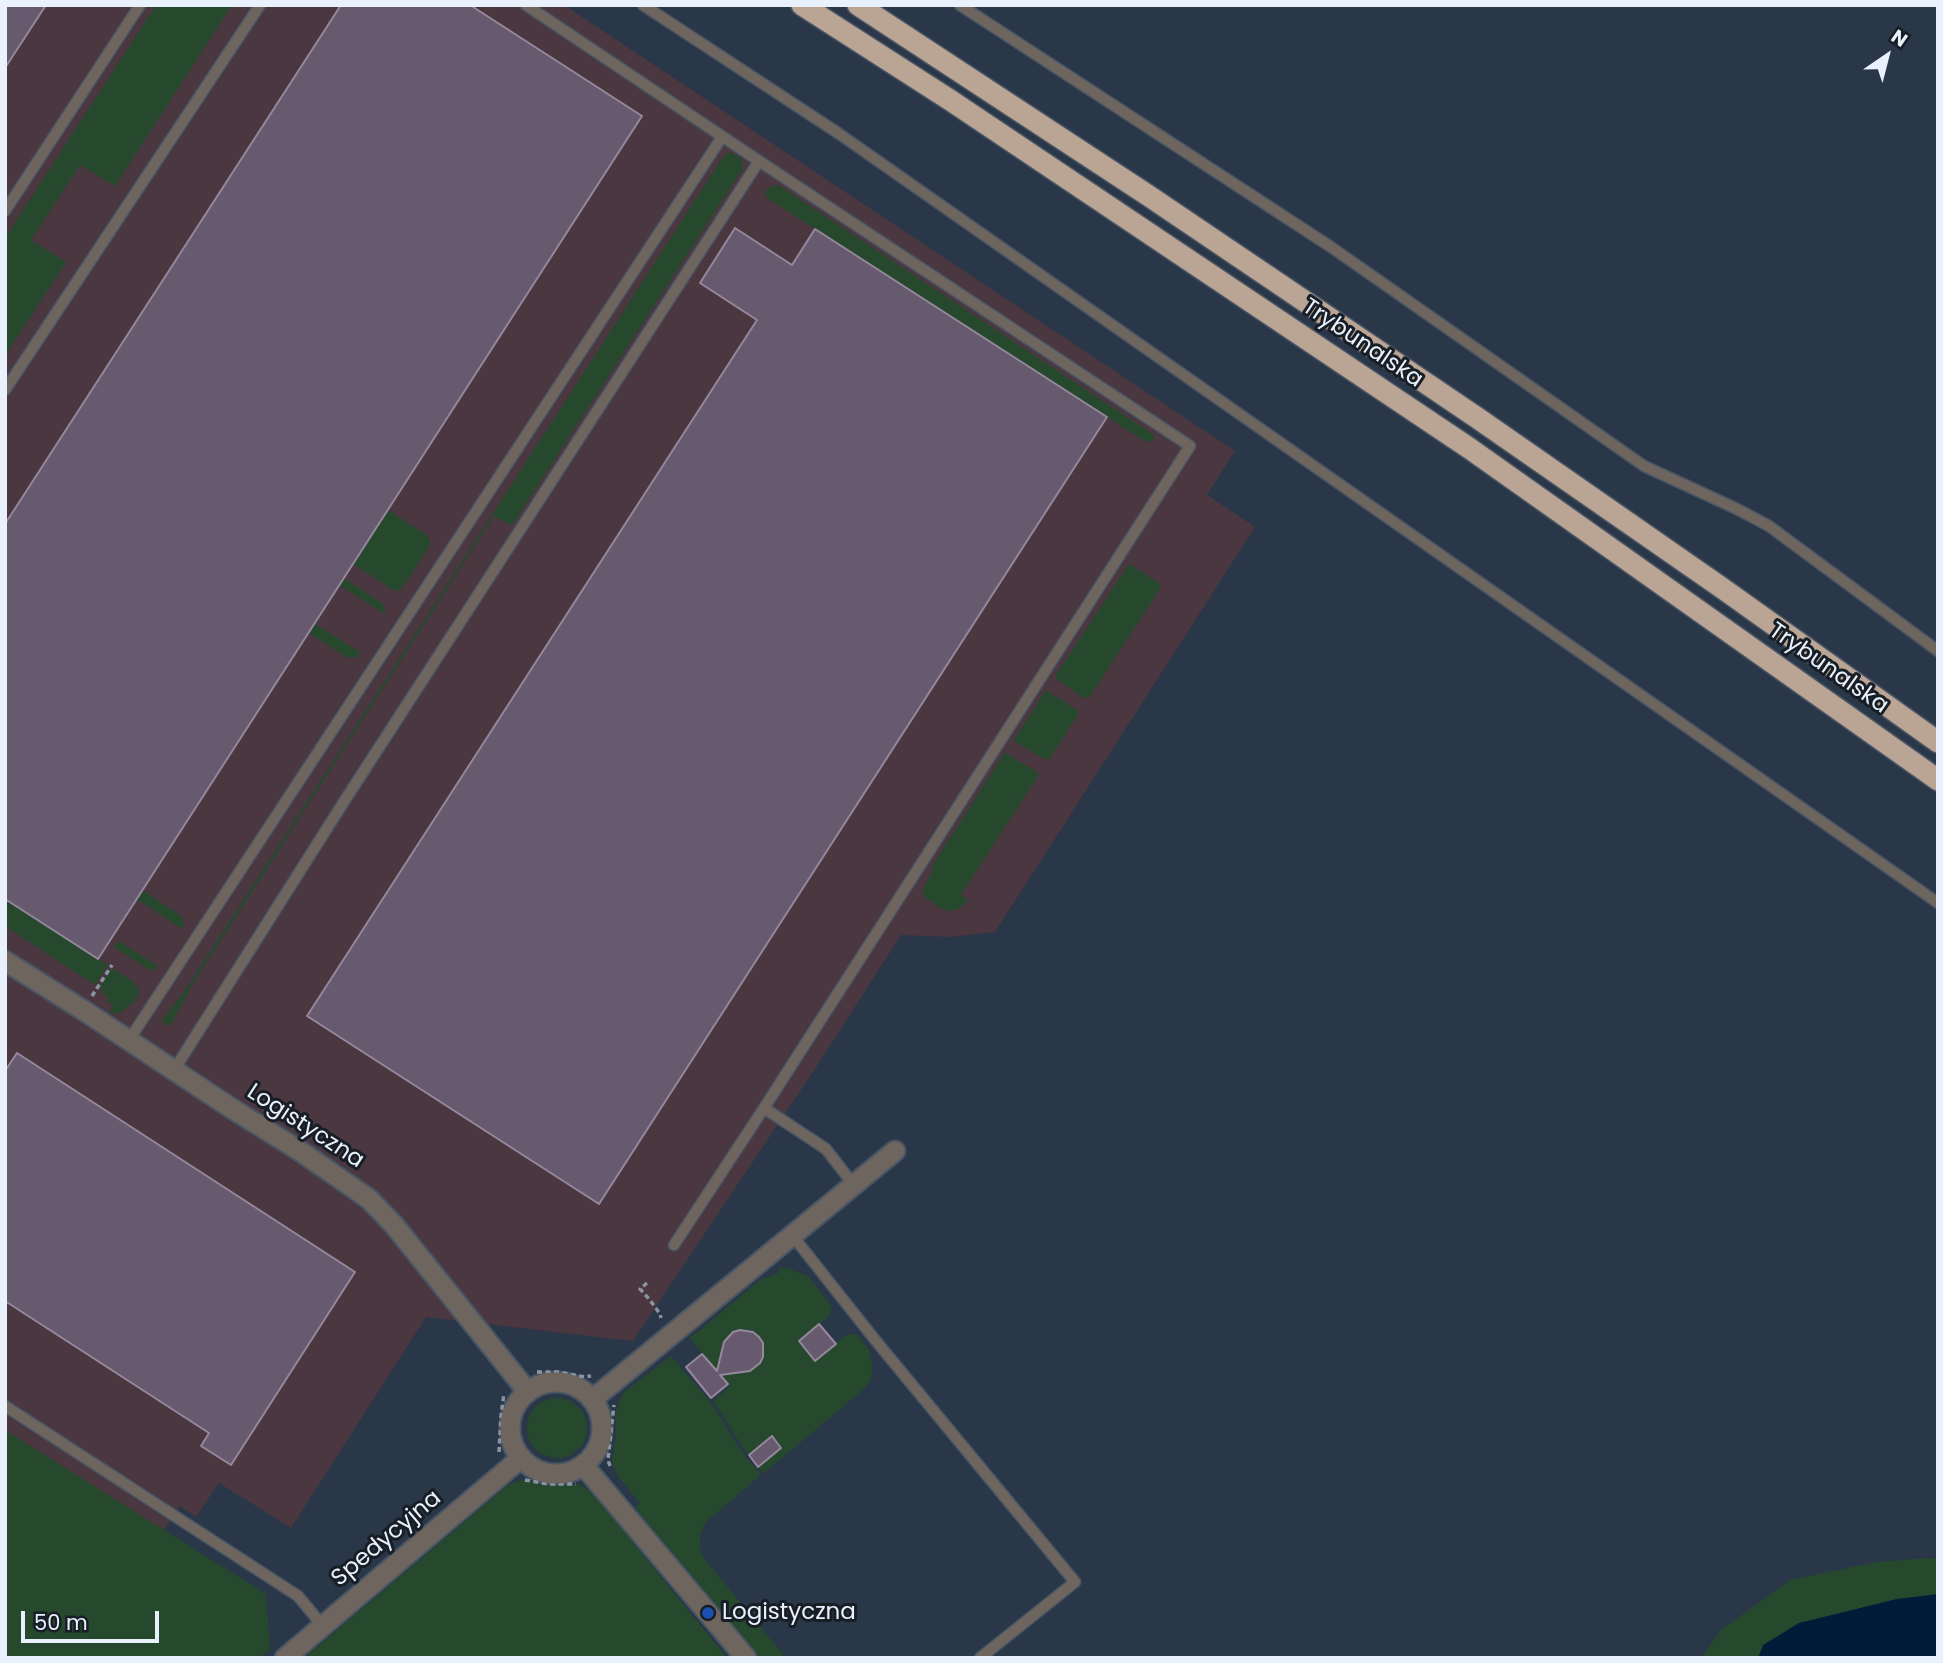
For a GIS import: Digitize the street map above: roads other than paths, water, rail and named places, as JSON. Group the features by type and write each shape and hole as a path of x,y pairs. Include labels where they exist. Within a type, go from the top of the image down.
{"highway":[{"name":"Trybunalska","path":"802,5 950,100 1469,448 1938,780"},
{"name":"Trybunalska","path":"858,5 1149,196 1476,417 1938,742"}],"street":[{"name":"Logistyczna","path":"6,965 300,1150 369,1199 394,1225 528,1392"},
{"path":"593,1399 895,1151"},
{"path":"555,1382 569,1384 593,1399 599,1410 602,1434 593,1457 584,1465 572,1472 558,1475 544,1473 521,1458 513,1445 510,1431 518,1402 528,1392 540,1385 555,1382"},
{"name":"Spedycyjna","path":"285,1658 521,1458"},
{"path":"584,1465 746,1658"}],"lane":[{"path":"5,211 140,5"},
{"path":"5,390 260,5"},
{"path":"526,5 1190,446 674,1245"},
{"path":"643,5 838,133 1938,903"},
{"path":"960,5 1331,247 1644,466 1769,526 1938,650"},
{"path":"129,1040 722,137"},
{"path":"174,1070 345,800 759,161"},
{"path":"764,1108 826,1149 853,1184"},
{"path":"792,1235 1075,1582 980,1658"},
{"path":"5,1406 298,1596 323,1625"}],"water":[{"path":"1938,1594 1938,1658 1758,1658 1763,1645 1799,1623 1897,1599"}],"place":[{"name":"Logistyczna","path":"708,1613"}]}
